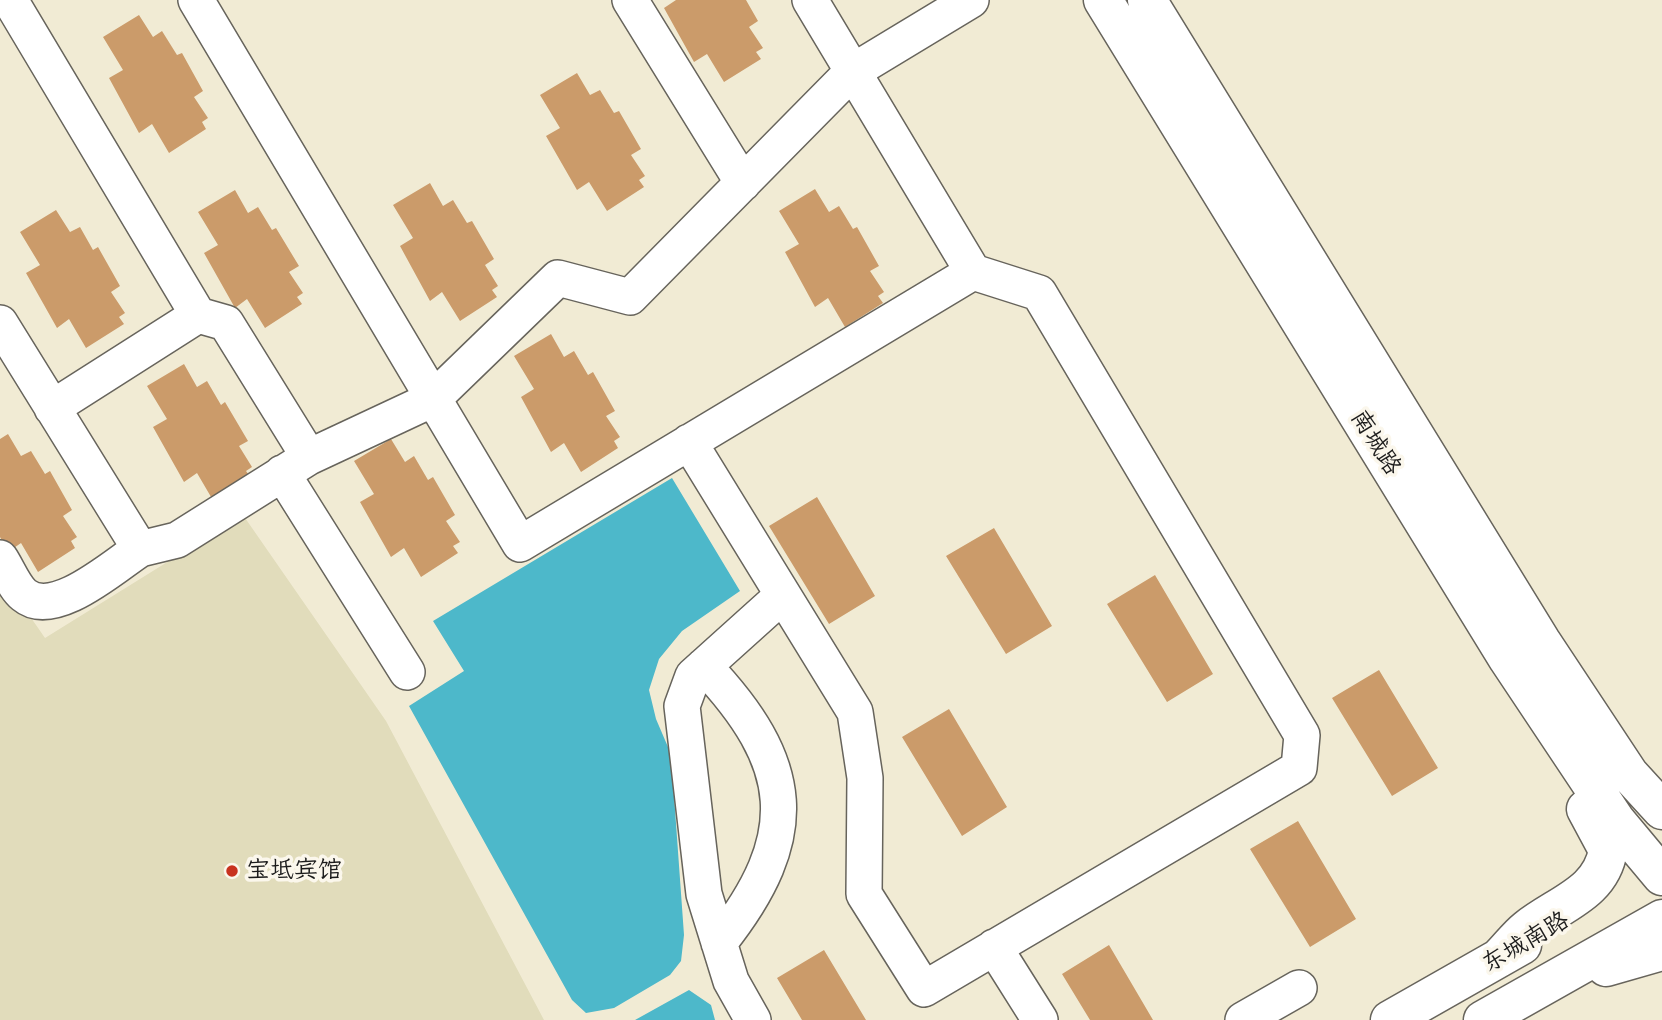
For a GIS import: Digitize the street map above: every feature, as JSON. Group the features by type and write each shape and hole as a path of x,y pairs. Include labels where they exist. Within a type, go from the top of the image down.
{"main road":[{"name":"南城路","path":"1103,0 1508,659 1616,821 1661,865"},
{"name":"南城路","path":"1147,0 1541,641 1629,774 1662,810"},
{"path":"1500,957 1527,929 1585,891 1600,876 1608,850 1588,811 1538,735 1523,703 1508,659"},
{"name":"东城南路","path":"1390,1020 1661,865"},
{"name":"东城南路","path":"1483,1020 1662,919"},
{"path":"1544,986 1662,951"}],"street":[{"path":"10,0 198,315 226,323 295,465 407,672"},
{"path":"196,0 520,544 973,272"},
{"path":"630,0 743,183"},
{"path":"689,442 855,712 865,778 864,894 924,989 1299,768 1302,735 1040,293 973,272 810,0"},
{"path":"0,558 24,595 47,603 68,596 140,549 177,540 295,465 433,398 558,278 631,297 852,72 971,0"},
{"path":"52,408 198,315"},
{"path":"0,323 140,549"},
{"path":"753,1020 730,981 704,894 682,706 693,676 783,595"},
{"path":"704,666 736,699 767,748 780,789 778,830 758,885 719,943"},
{"path":"994,947 1040,1020"},
{"path":"1243,1020 1299,988"}],"shaded area":[{"name":"宝坻宾馆","path":"243,515 386,721 544,1020 0,1020 0,573 45,638"}],"water":[{"path":"672,478 740,591 682,631 659,659 649,690 656,719 671,754 684,935 681,961 670,975 614,1008 586,1013 572,1000 409,706 464,671 433,621"},
{"path":"689,990 711,1005 715,1020 635,1020"}],"building":[{"path":"676,0 746,0 758,21 749,27 763,48 756,52 761,59 724,82 707,54 694,62 664,8"},
{"path":"139,15 153,37 162,31 177,55 182,53 203,91 194,97 208,118 202,122 206,129 169,153 152,124 139,133 109,78 123,70 103,37"},
{"path":"577,73 590,95 600,90 614,113 619,111 641,149 631,155 645,176 639,180 644,187 607,211 589,182 577,190 546,136 560,128 540,95"},
{"path":"430,183 443,206 453,200 467,223 472,221 494,259 485,265 498,286 492,290 497,297 460,321 442,292 430,301 400,246 413,238 393,205"},
{"path":"815,189 829,212 839,206 853,229 857,227 879,266 870,271 884,292 878,296 883,303 845,327 828,298 815,307 785,252 799,244 779,211"},
{"path":"235,190 248,213 258,207 272,230 276,228 299,266 289,272 303,293 297,297 302,304 265,328 247,299 235,308 204,253 218,245 198,212"},
{"path":"56,210 70,232 80,227 93,250 98,247 120,286 111,292 125,313 119,317 124,324 86,348 69,319 57,328 26,273 40,265 20,232"},
{"path":"551,334 564,357 574,351 588,375 593,372 615,411 606,416 620,437 614,441 618,448 581,472 564,443 551,452 521,397 534,389 514,356"},
{"path":"184,364 197,387 207,381 221,405 225,402 248,441 239,446 252,467 246,471 251,478 214,502 197,473 184,482 153,427 167,419 147,386"},
{"path":"8,434 21,456 31,451 45,474 50,471 72,510 63,516 77,537 71,541 75,548 38,572 21,543 8,552 0,537 0,439"},
{"path":"391,439 405,462 414,456 428,480 433,477 455,515 446,521 460,542 453,546 458,553 421,577 404,548 391,557 360,502 374,494 354,461"},
{"path":"817,497 875,596 829,624 769,526"},
{"path":"994,528 1052,626 1006,654 946,556"},
{"path":"1155,575 1213,674 1167,702 1107,604"},
{"path":"1379,670 1438,768 1392,796 1332,698"},
{"path":"949,709 1007,807 962,836 902,737"},
{"path":"1298,821 1356,919 1310,947 1250,849"},
{"path":"1109,945 1153,1020 1090,1020 1062,974"},
{"path":"824,950 866,1020 802,1020 777,978"}],"place":[{"name":"宝坻宾馆","path":"232,871"}]}
